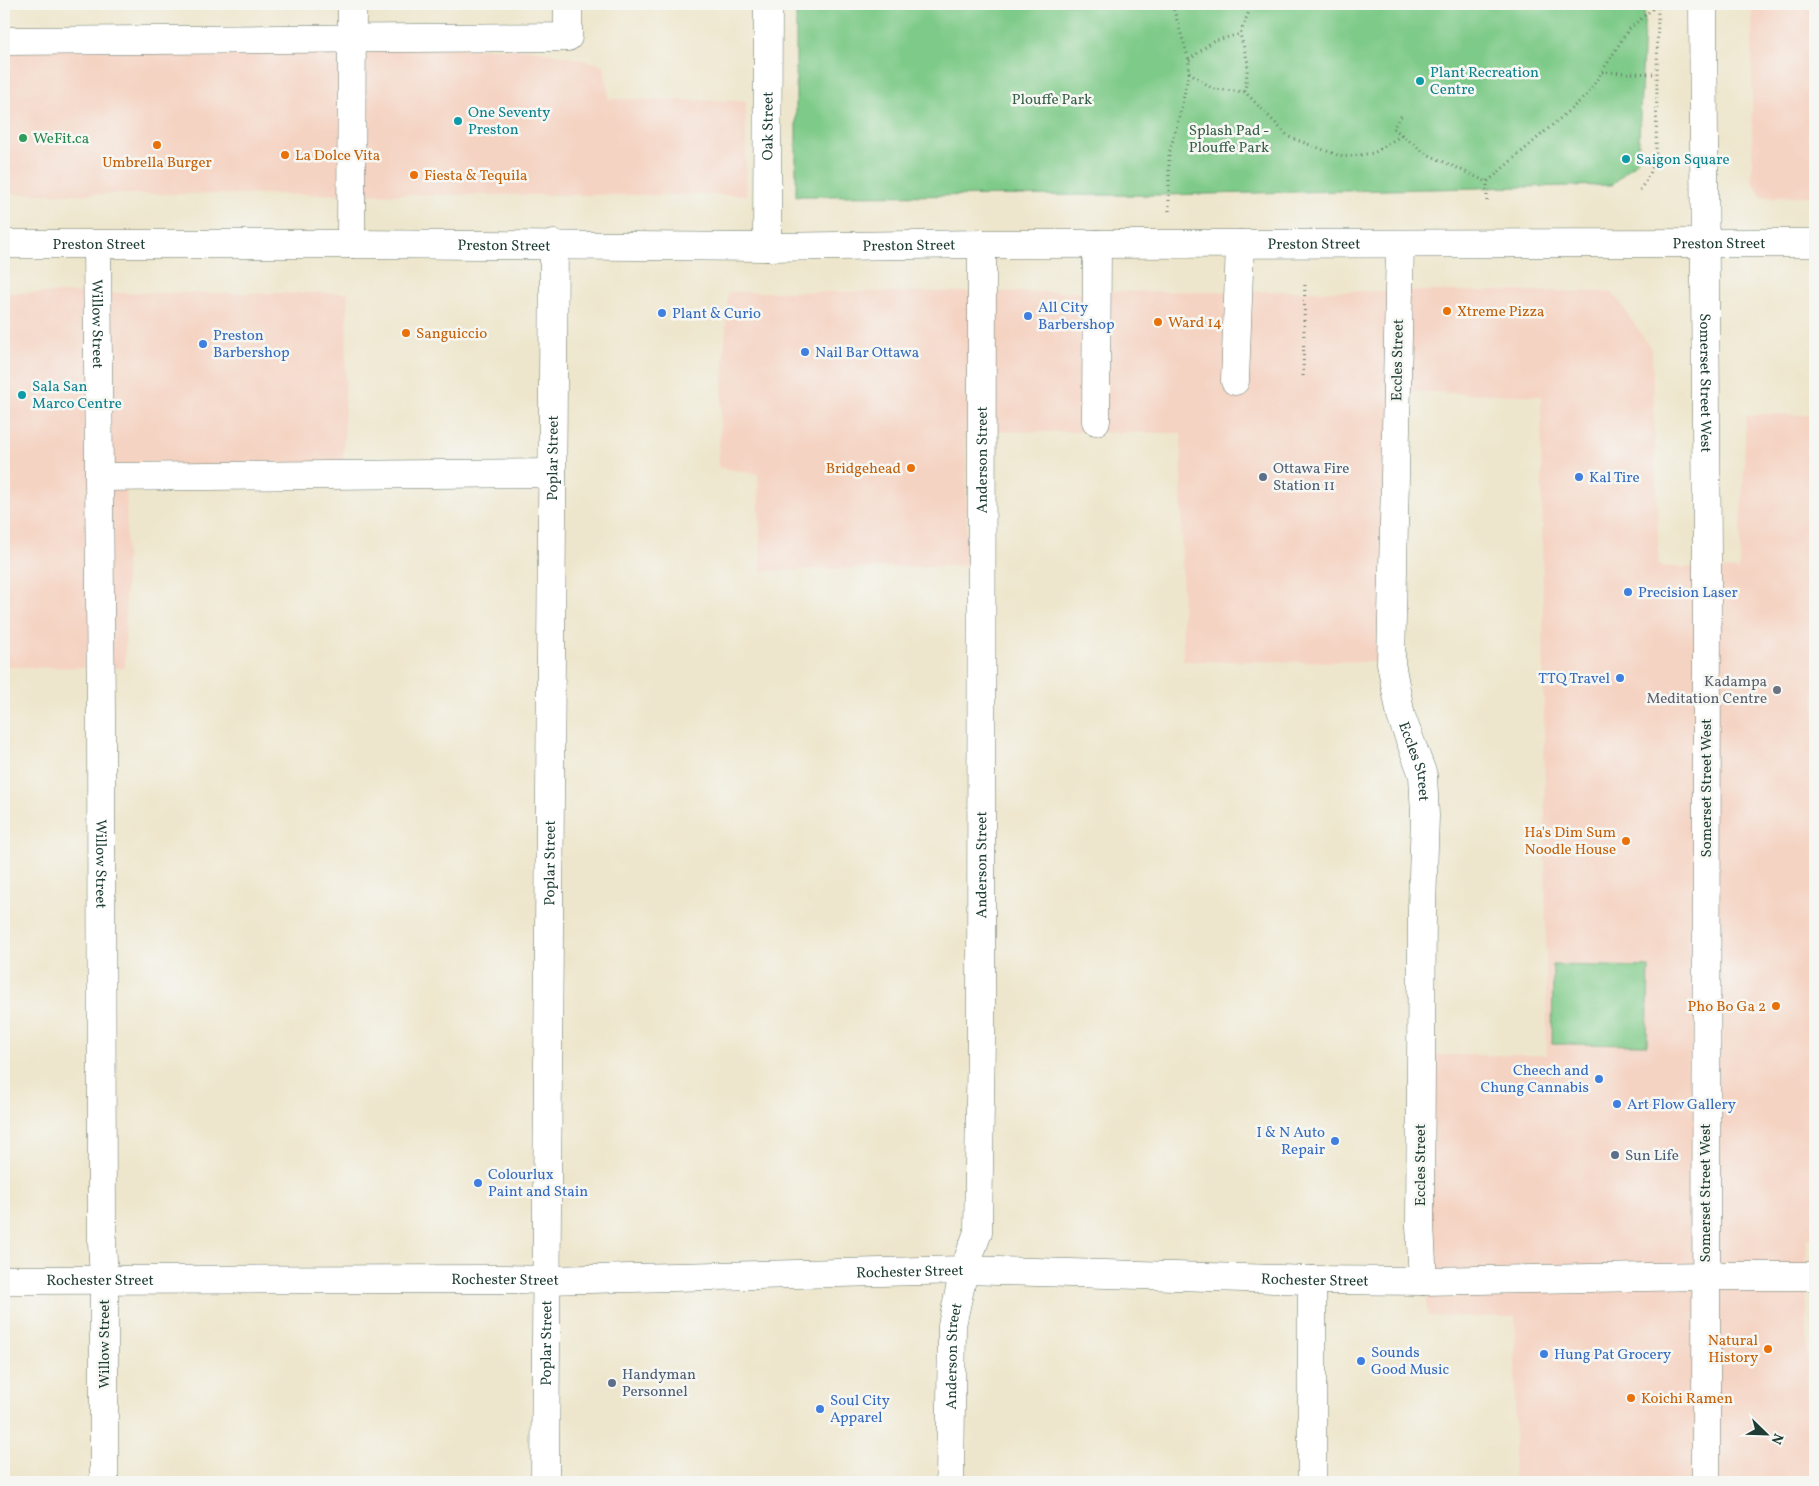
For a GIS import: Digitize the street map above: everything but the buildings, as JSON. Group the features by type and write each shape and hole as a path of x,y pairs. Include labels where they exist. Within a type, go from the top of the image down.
{"street":[{"path":"351,244 352,4"},
{"path":"4,41 568,37 568,4"},
{"name":"Oak Street","path":"767,247 768,4"},
{"name":"Somerset Street West","path":"1703,4 1707,557 1706,1482"},
{"name":"Preston Street","path":"4,244 554,244 767,247 982,244 1815,243"},
{"name":"Poplar Street","path":"545,1482 554,244"},
{"name":"Anderson Street","path":"950,1482 952,1325 964,1270 978,1232 981,1038 982,244"},
{"path":"1096,421 1097,244"},
{"path":"1235,380 1240,244"},
{"name":"Eccles Street","path":"1400,244 1391,663 1401,716 1423,775 1425,816 1422,906 1420,1225 1423,1281"},
{"name":"Willow Street","path":"97,245 100,477 104,1482"},
{"path":"100,477 552,474"},
{"name":"Rochester Street","path":"4,1280 505,1278 546,1280 964,1270 1312,1280 1423,1281 1815,1276"},
{"path":"1312,1280 1312,1482"}],"path":[{"path":"1168,244 1169,154 1180,118 1189,72 1189,60 1172,4"},
{"path":"1245,92 1248,63 1240,34 1252,4"},
{"path":"1487,201 1487,182 1588,94 1628,30 1658,4"},
{"path":"1640,190 1650,174 1656,156 1658,4"},
{"path":"1189,60 1213,41 1240,34"},
{"path":"1189,72 1213,89 1245,92 1289,137 1343,157 1374,153 1402,135"},
{"path":"1601,72 1656,74"},
{"path":"1401,116 1393,128 1425,153 1487,182"},
{"path":"1303,376 1305,281"}],"shaded area":[{"path":"1752,4 1815,4 1815,196 1761,197 1752,180"},
{"path":"4,35 532,49 604,65 609,99 746,101 746,195 4,194"},
{"path":"728,292 1613,292 1652,350 1659,566 1739,570 1746,416 1765,414 1815,415 1815,1237 1807,1238 1807,1433 1815,1433 1815,1482 1513,1482 1515,1317 1427,1316 1427,1055 1547,1055 1541,396 1401,391 1394,662 1183,661 1181,433 966,431 967,565 761,571 758,474 718,467"},
{"path":"4,293 348,293 343,467 127,474 125,668 4,667"}],"green space":[{"name":"Plouffe Park","path":"796,4 1645,4 1638,160 1612,185 1163,195 796,196"},
{"path":"1553,965 1649,967 1647,1045 1552,1044"}],"place":[{"name":"Plant Recreation Centre","path":"1420,81"},
{"name":"One Seventy Preston","path":"458,121"},
{"name":"WeFit.ca","path":"23,138"},
{"name":"Umbrella Burger","path":"157,145"},
{"name":"La Dolce Vita","path":"285,155"},
{"name":"Saigon Square","path":"1626,159"},
{"name":"Fiesta & Tequila","path":"414,175"},
{"name":"Xtreme Pizza","path":"1447,311"},
{"name":"Plant & Curio","path":"662,313"},
{"name":"All City Barbershop","path":"1028,316"},
{"name":"Ward 14","path":"1158,322"},
{"name":"Sanguiccio","path":"406,333"},
{"name":"Preston Barbershop","path":"203,344"},
{"name":"Nail Bar Ottawa","path":"805,352"},
{"name":"Sala San Marco Centre","path":"22,395"},
{"name":"Bridgehead","path":"911,468"},
{"name":"Ottawa Fire Station 11","path":"1263,477"},
{"name":"Kal Tire","path":"1579,477"},
{"name":"Precision Laser","path":"1628,592"},
{"name":"TTQ Travel","path":"1620,678"},
{"name":"Kadampa Meditation Centre","path":"1777,690"},
{"name":"Ha's Dim Sum Noodle House","path":"1626,841"},
{"name":"Pho Bo Ga 2","path":"1776,1006"},
{"name":"Cheech and Chung Cannabis","path":"1599,1079"},
{"name":"Art Flow Gallery","path":"1617,1104"},
{"name":"I & N Auto Repair","path":"1335,1141"},
{"name":"Sun Life","path":"1615,1155"},
{"name":"Colourlux Paint and Stain","path":"478,1183"},
{"name":"Natural History","path":"1768,1349"},
{"name":"Hung Pat Grocery","path":"1544,1354"},
{"name":"Sounds Good Music","path":"1361,1361"},
{"name":"Handyman Personnel","path":"612,1383"},
{"name":"Koichi Ramen","path":"1631,1398"},
{"name":"Soul City Apparel","path":"820,1409"}],"park label":[{"name":"Splash Pad - Plouffe Park","path":"1229,138"}]}
